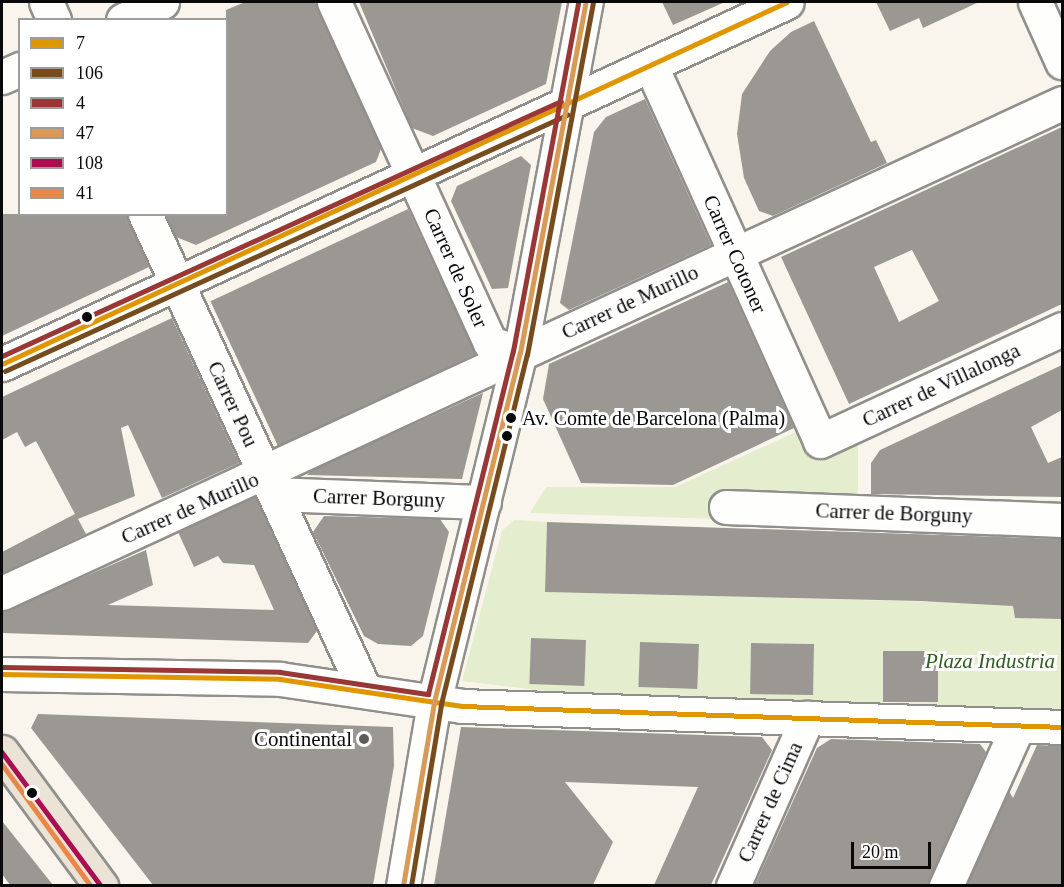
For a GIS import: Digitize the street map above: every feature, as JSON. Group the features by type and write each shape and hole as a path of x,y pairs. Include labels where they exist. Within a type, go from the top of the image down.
{"main road":[{"path":"2,752 101,885"}],"street":[{"path":"46,2 53,18"},
{"path":"127,18 162,2"},
{"name":"Carrer de Soler","path":"334,2 490,343 520,353"},
{"path":"403,885 434,702 520,353 564,108 586,2"},
{"path":"2,364 177,282 564,108 787,2"},
{"path":"1035,2 1062,62"},
{"name":"Carrer Cotoner","path":"651,66 820,441"},
{"path":"2,77 18,70"},
{"name":"Carrer de Murillo","path":"2,593 271,484 520,353 1062,103"},
{"name":"Carrer Pou","path":"146,216 365,692"},
{"name":"Carrer de Villalonga","path":"820,441 1062,329"},
{"name":"Carrer Borguny","path":"271,484 484,502"},
{"name":"Carrer de Borguny","path":"726,507 1062,520"},
{"path":"2,674 280,679 434,702 1062,727"},
{"name":"Carrer de Cima","path":"733,885 807,718"},
{"path":"946,885 1018,726"}],"green space":[{"path":"798,431 813,461 858,443 858,508 939,503 942,497 1062,501 1062,530 530,513 546,487 675,487"},
{"name":"Plaza Industria","path":"514,520 547,522 546,592 1013,604 1015,618 1062,619 1062,713 580,695 462,681 502,531","holes":["640,643 699,644 698,689 639,687","751,643 814,644 813,695","883,651 938,651 938,702 883,703"]}],"building":[{"path":"245,2 315,2 381,149 376,162 196,245 176,237 167,216 228,216 228,18 226,18 226,10"},
{"path":"359,2 562,2 546,84 433,136 412,128"},
{"path":"662,2 725,2 673,25"},
{"path":"876,2 979,2 923,28 919,18 890,31"},
{"path":"814,21 871,142 876,140 887,163 773,216 759,211 744,178 737,134 742,94 770,51 791,32"},
{"path":"645,99 711,245 569,310 560,303 594,132 606,117"},
{"path":"1062,127 1062,304 849,404 781,257","holes":["912,250 939,301 899,322 874,267"]},
{"path":"521,156 531,165 508,288 492,289 451,201 457,186"},
{"path":"408,209 476,354 278,446 210,301"},
{"path":"2,214 128,216 149,267 2,336"},
{"path":"728,282 794,428 673,485 581,483 543,399 549,364"},
{"path":"172,318 239,463 162,498 128,425 121,428 135,496 78,519 86,534 2,573 2,552 75,514 36,441 25,447 17,432 2,440 2,397"},
{"path":"1062,365 1062,410 1031,427 1048,463 1062,457 1062,497 871,494 871,463 880,450"},
{"path":"483,393 462,479 307,475 312,470"},
{"path":"255,497 317,631 308,643 2,633 2,612 146,550 153,585 108,605 274,610 254,565 223,563 218,556 194,567 178,532"},
{"path":"324,516 440,519 449,532 423,636 411,646 378,644 364,636 313,532"},
{"path":"547,522 1062,539 1062,619 1015,618 1013,606 920,601 545,592"},
{"path":"531,638 586,640 584,686 529,684"},
{"path":"640,642 699,644 697,689 638,687"},
{"path":"751,643 814,644 813,695 750,694"},
{"path":"883,651 938,651 938,702 883,702"},
{"path":"38,714 393,727 394,766 373,885 153,885 31,728"},
{"path":"461,727 762,737 772,750 711,885 654,885 698,787 565,782 613,842 593,885 434,885"},
{"path":"831,739 980,744 986,752 928,885 755,885 817,748"},
{"path":"1037,745 1062,746 1062,885 967,885 1009,791 1013,798"},
{"path":"2,821 53,885 10,885 2,874"}],"transit line":[{"name":"4","path":"2,667 280,672 428,694 513,351 578,2"},
{"name":"47","path":"403,886 434,702 520,353 586,2"},
{"name":"7","path":"2,364 787,2"},
{"name":"106","path":"411,886 441,704 527,355 593,3"},
{"name":"4","path":"2,356 561,101"},
{"name":"106","path":"5,371 567,115"},
{"name":"7","path":"2,674 280,679 462,706 1062,727"},
{"name":"108","path":"2,752 101,886"},
{"name":"41","path":"2,764 91,886"}],"place":[{"name":"Av. Comte de Barcelona (Palma)","path":"511,418"},
{"name":"Continental","path":"364,739"}]}
